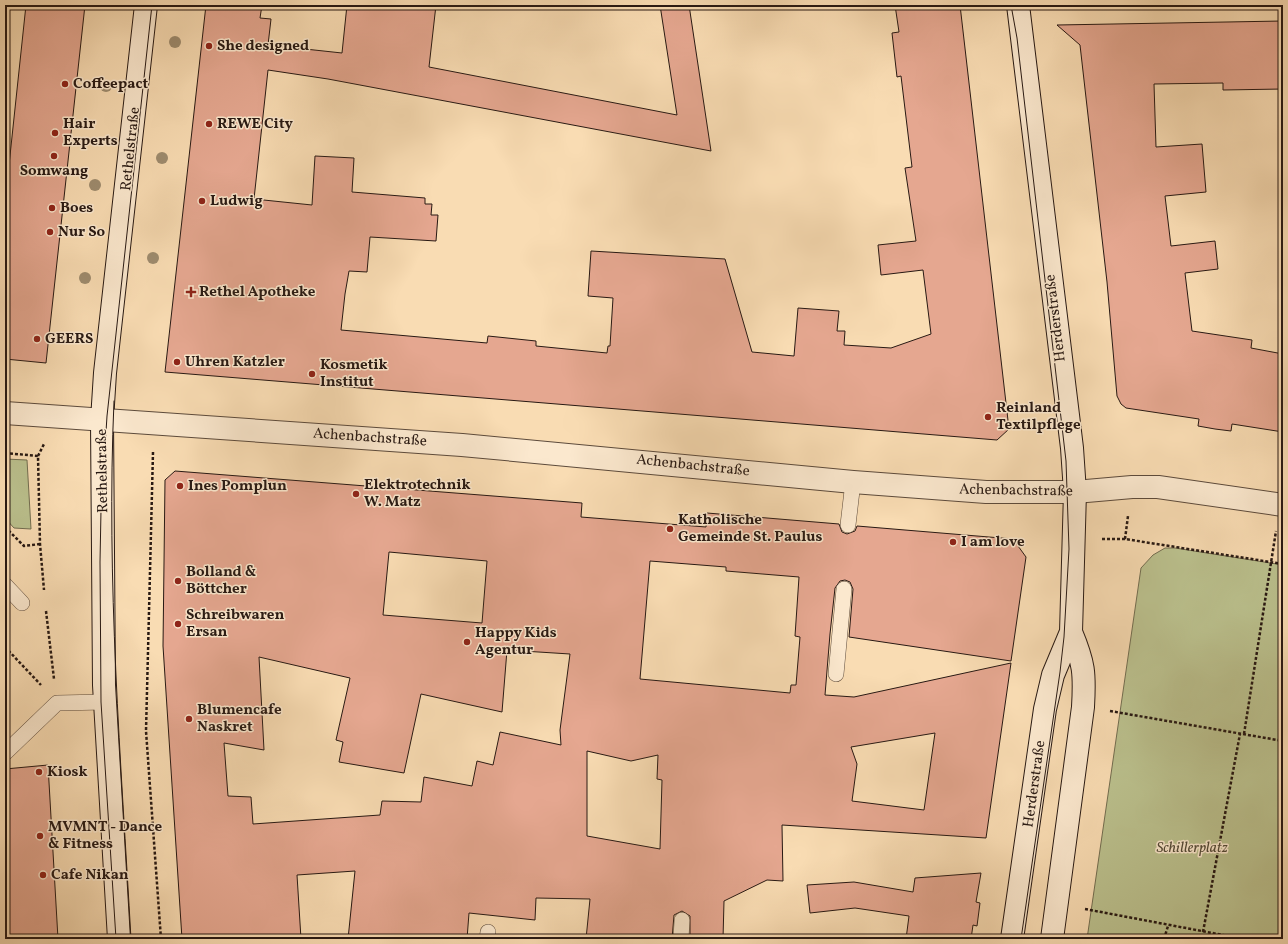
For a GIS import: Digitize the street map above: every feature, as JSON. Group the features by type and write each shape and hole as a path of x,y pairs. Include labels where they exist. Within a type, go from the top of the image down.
{"street":[{"name":"Rethelstraße","path":"119,939 105,702 102,420 105,373 146,5"},
{"name":"Herderstraße","path":"1012,939 1045,709 1053,675 1071,632 1075,492 1071,440 1018,5"},
{"name":"Achenbachstraße","path":"5,412 154,424 462,445 853,482 986,492 1075,492 1158,487 1282,504"},
{"name":"Herderstraße","path":"1052,939 1083,707 1085,676 1082,659 1071,632"}],"lane":[{"path":"848,525 853,482"},
{"path":"5,585 22,603"},
{"path":"836,674 844,589"},
{"path":"5,753 57,703 105,702"},
{"path":"681,939 682,920"}],"path":[{"path":"154,424 146,731 161,939"},
{"path":"5,453 38,456 40,544 45,598"},
{"path":"1244,734 1271,562 1282,504"},
{"path":"5,527 24,546 40,544"},
{"path":"1074,540 1125,539 1283,564"},
{"path":"45,606 57,703"},
{"path":"5,647 57,703"},
{"path":"1083,707 1283,741"},
{"path":"1203,932 1240,734"},
{"path":"1092,911 1244,939"},
{"path":"1164,939 1168,926"}],"green space":[{"path":"5,459 27,460 31,529 14,528 5,518"},
{"name":"Schillerplatz","path":"1165,548 1175,548 1283,565 1283,939 1087,939 1141,568 1153,555"}],"building":[{"path":"26,5 85,5 46,363 5,359 5,165 9,165"},
{"path":"206,5 262,5 260,18 271,19 268,45 342,53 347,5 436,5 429,67 677,115 660,5 689,5 711,151 328,79 268,70 254,199 312,205 315,156 354,158 352,192 425,198 425,204 432,204 431,215 438,215 436,241 370,237 367,272 349,271 341,330 487,343 488,336 536,341 536,346 607,353 608,346 610,346 613,298 588,296 591,251 725,259 752,352 794,356 798,308 839,311 837,331 845,331 844,345 891,348 931,334 923,270 881,275 878,245 916,241 905,168 912,167 901,76 897,77 892,33 899,32 895,5 960,5 1009,429 997,440 165,372"},
{"path":"1283,21 1283,89 1223,90 1223,83 1154,84 1156,147 1202,144 1206,192 1165,196 1171,246 1215,241 1218,269 1185,273 1192,331 1252,340 1251,348 1283,354 1283,432 1232,424 1231,431 1215,429 1198,426 1199,419 1126,408 1121,404 1117,396 1107,282 1080,45 1057,25"},
{"path":"175,471 582,503 581,517 706,527 707,513 839,524 842,532 847,534 855,531 857,526 1013,539 1026,557 1011,661 849,637 853,589 850,582 845,580 840,581 835,588 830,634 825,695 854,697 1011,663 986,838 782,825 783,881 767,880 724,901 723,939 690,939 690,916 682,911 674,915 672,939 586,939 590,899 536,898 535,920 469,913 467,939 348,939 355,871 297,875 301,939 182,939 163,646 165,480","holes":["389,552 487,561 482,623 383,615","650,561 726,567 726,571 799,577 795,636 800,637 796,685 791,685 790,693 640,679","507,650 570,654 560,730 561,745 500,732 493,765 477,761 472,786 424,777 421,802 382,801 380,815 253,824 251,797 228,796 224,743 264,750 259,657 350,678 336,740 343,742 339,762 404,773 421,694 502,712","935,733 924,810 852,801 857,764 851,747","587,751 631,761 658,755 657,779 662,780 660,849 587,836"]},
{"path":"48,765 58,939 5,939 5,769"},
{"path":"981,873 976,902 980,903 977,926 973,925 971,939 906,939 909,916 855,908 810,913 807,885 854,882 913,892 915,878"}],"tram line":[{"path":"116,939 101,702 101,510 107,416 152,5"},
{"path":"1011,5 1017,38 1066,461 1069,549 1064,637 1060,672 1021,939"},
{"path":"114,401 112,468 113,603 131,939"}],"place":[{"name":"She designed","path":"209,46"},
{"name":"Coffeepact","path":"65,84"},
{"name":"REWE City","path":"209,124"},
{"name":"Hair Experts","path":"55,133"},
{"name":"Somwang","path":"54,156"},
{"name":"Ludwig","path":"202,201"},
{"name":"Boes","path":"52,208"},
{"name":"Nur So","path":"50,232"},
{"name":"Rethel Apotheke","path":"191,292"},
{"name":"GEERS","path":"37,339"},
{"name":"Uhren Katzler","path":"177,362"},
{"name":"Kosmetik Institut","path":"312,374"},
{"name":"Reinland Textilpflege","path":"988,417"},
{"name":"Ines Pomplun","path":"180,486"},
{"name":"Elektrotechnik W. Matz","path":"356,494"},
{"name":"Katholische Gemeinde St. Paulus","path":"670,529"},
{"name":"I am love","path":"953,542"},
{"name":"Bolland & Böttcher","path":"178,581"},
{"name":"Schreibwaren Ersan","path":"178,624"},
{"name":"Happy Kids Agentur","path":"467,642"},
{"name":"Blumencafe Naskret","path":"189,719"},
{"name":"Kiosk","path":"39,772"},
{"name":"MVMNT - Dance & Fitness","path":"40,836"},
{"name":"Cafe Nikan","path":"43,875"}]}
